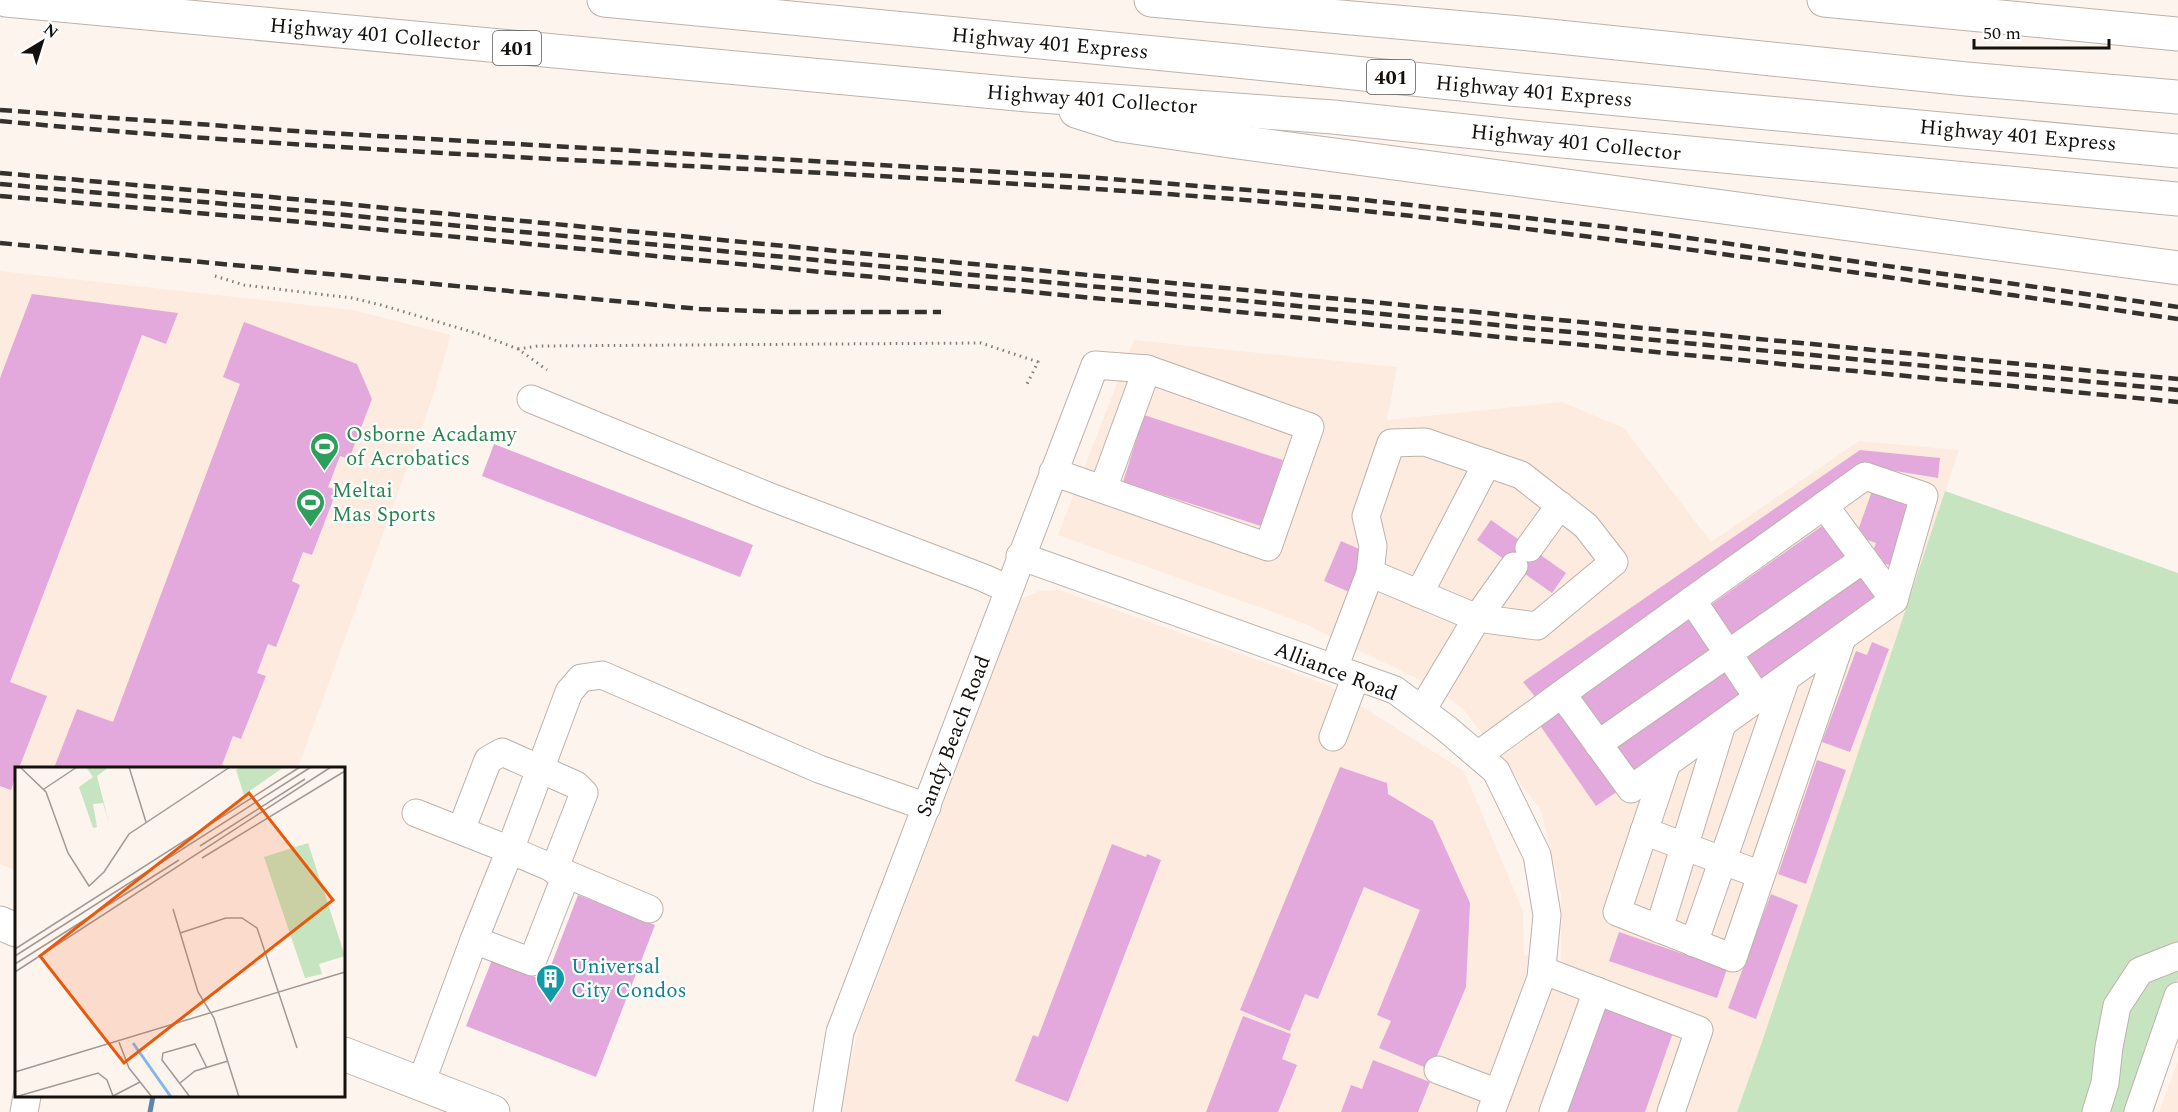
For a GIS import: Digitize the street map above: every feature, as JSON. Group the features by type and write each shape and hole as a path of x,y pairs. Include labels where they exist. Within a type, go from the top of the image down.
{"main road":[{"name":"Highway 401 Collector","path":"6,0 1028,95 1333,117 2178,199"},
{"name":"Highway 401 Express","path":"603,0 1216,58 1510,89 2178,151"},
{"path":"1151,0 1520,33 1966,79 2178,97"},
{"path":"1824,0 2178,34"},
{"path":"1028,95 1131,127 2178,268"},
{"path":"0,923 15,930"},
{"path":"345,1054 493,1112"}],"street":[{"name":"Sandy Beach Road","path":"827,1112 840,1032 1020,556 1095,365 1146,369"},
{"path":"1053,472 1268,548 1310,427 1146,369 1103,489"},
{"path":"531,399 768,496 1008,589"},
{"path":"1333,737 1345,672 1370,573 1373,546 1366,516 1391,443 1425,442 1521,475 1586,526 1614,562 1537,626 1477,618 1370,573"},
{"path":"1419,594 1487,463"},
{"path":"1478,755 1562,694 1692,600 1865,476 1924,496 1894,600 1631,789 1562,694"},
{"path":"1422,710 1477,618 1560,505"},
{"path":"1824,505 1894,600"},
{"name":"Alliance Road","path":"1020,556 1395,690 1496,771 1537,855 1546,915 1541,978 1494,1103"},
{"path":"1598,744 1864,559"},
{"path":"1692,600 1758,698"},
{"path":"1667,763 1617,912 1733,958 1842,638"},
{"path":"421,1083 569,692 581,678 602,675 819,769 927,807"},
{"path":"1694,943 1786,678"},
{"path":"1659,929 1722,724"},
{"path":"462,816 488,760 502,752 576,785 584,793 532,962 474,940"},
{"path":"416,813 462,816 510,850 649,909"},
{"path":"1644,831 1761,875"},
{"path":"2096,1112 2105,1083 2117,1006 2140,971 2178,956"},
{"path":"1542,970 1699,1030 1671,1112"},
{"path":"1553,1112 1597,991"},
{"path":"2138,1112 2178,996"},
{"path":"1438,1070 1494,1103"},
{"path":"24,1112 27,1097"}],"path":[{"path":"215,276 244,285 352,298 381,305 478,334 518,349 547,370"},
{"path":"518,349 538,346 981,343 1038,362 1027,384"}],"shaded area":[{"path":"0,271 353,310 451,335 432,399 298,767 15,767 15,871 0,864"},
{"path":"1134,340 1397,367 1387,420 1562,402 1624,428 1711,542 1859,441 1959,450 1737,1112 838,1112 860,1023 1021,599 1039,591 1059,590 1326,684 1464,771 1523,911 1524,955 1561,962 1561,895 1541,810 1464,710 1434,687 1303,623 1058,535"},
{"path":"2178,1061 2178,1112 2159,1112"}],"green space":[{"path":"1945,491 2178,573 2178,978 2130,1112 1737,1112 1763,1039"}],"building":[{"path":"32,294 178,313 166,344 142,335 10,682 47,696 19,767 15,767 15,779 11,790 0,786 0,378"},
{"path":"244,322 357,364 372,399 349,459 340,456 328,487 337,490 312,555 303,552 292,581 300,585 276,647 268,644 257,673 266,676 241,739 233,736 222,765 228,767 54,767 77,709 113,722 240,384 223,377"},
{"path":"1144,415 1283,460 1261,526 1123,482"},
{"path":"494,444 753,545 740,577 482,476"},
{"path":"1860,450 1940,458 1938,478 1865,466 1537,699 1523,682"},
{"path":"1872,491 1914,506 1892,566 1870,559 1876,543 1856,536"},
{"path":"1491,520 1566,573 1552,593 1477,540"},
{"path":"1829,521 1854,555 1730,643 1705,609"},
{"path":"1341,541 1366,552 1349,592 1324,581"},
{"path":"1861,572 1881,600 1761,686 1741,658"},
{"path":"1691,615 1717,651 1601,733 1575,698"},
{"path":"1872,642 1889,649 1850,752 1822,742 1856,651 1867,655"},
{"path":"1725,663 1745,692 1629,774 1609,746"},
{"path":"1559,705 1618,791 1596,806 1537,721"},
{"path":"1817,760 1846,770 1806,884 1778,874"},
{"path":"1340,767 1387,783 1388,794 1433,821 1470,903 1466,987 1431,1070 1379,1048 1391,1021 1377,1015 1420,910 1364,887 1318,999 1305,994 1290,1031 1240,1010"},
{"path":"1112,844 1146,857 1147,854 1161,860 1068,1102 1015,1081 1033,1035 1038,1037"},
{"path":"1771,894 1798,905 1756,1019 1728,1008"},
{"name":"Universal City Condos","path":"578,895 655,925 596,1077 466,1026 492,960 545,981"},
{"path":"1619,932 1727,969 1717,998 1609,961"},
{"path":"1603,1001 1675,1027 1645,1112 1564,1112"},
{"path":"1243,1016 1291,1034 1282,1059 1297,1065 1278,1112 1206,1112"},
{"path":"1373,1060 1430,1082 1418,1112 1341,1112 1351,1085 1362,1089"}],"waterway":[{"path":"150,1112 153,1097"}],"railway":[{"path":"0,110 310,132 1087,177 1346,198 1618,228 2178,307"},
{"path":"0,121 301,145 1056,186 1329,208 1572,234 2178,319"},
{"path":"0,173 2178,379"},
{"path":"0,184 2178,390"},
{"path":"0,196 280,220 2178,402"},
{"path":"0,243 700,309 785,312 941,312"}],"place":[{"name":"Osborne Acadamy of Acrobatics","path":"325,472"},
{"name":"Meltai Mas Sports","path":"311,528"},
{"name":"Universal City Condos","path":"550,1004"}]}
